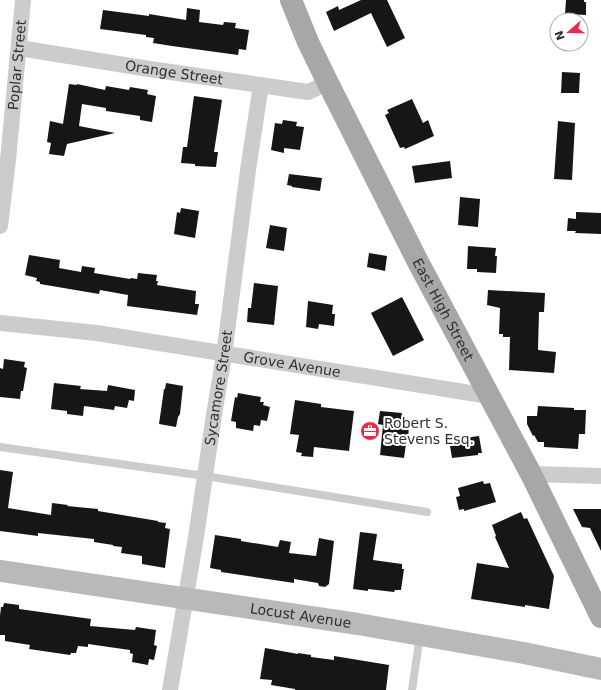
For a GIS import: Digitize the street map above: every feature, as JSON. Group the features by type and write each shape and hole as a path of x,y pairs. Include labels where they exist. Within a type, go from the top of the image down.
{"main road":[{"name":"East High Street","path":"291,0 308,42 328,83 417,260 531,474 601,617"}],"street":[{"name":"Poplar Street","path":"0,226 4,159 19,48 22,0"},
{"name":"Orange Street","path":"19,48 308,92 328,83"},
{"name":"Sycamore Street","path":"170,690 196,537 224,355 248,170 261,85"},
{"name":"Grove Avenue","path":"0,323 97,333 224,355 489,396"},
{"path":"531,474 601,476"},
{"name":"Locust Avenue","path":"0,571 420,634 601,668"}],"lane":[{"path":"0,446 205,476 427,512"},
{"path":"412,690 420,634"}],"building":[{"path":"361,0 387,0 405,38 387,47 371,13 334,31 326,12 338,6 339,10"},
{"path":"566,0 584,0 584,2 586,2 586,12 565,12"},
{"path":"187,8 200,10 199,22 223,25 224,22 236,23 235,28 249,30 246,50 239,49 238,55 172,46 153,43 154,38 146,37 146,35 100,29 103,10 149,16 149,14 186,20"},
{"path":"562,72 580,73 579,93 561,93"},
{"path":"69,84 77,84 105,90 106,86 129,90 130,87 148,90 147,94 156,96 152,122 140,120 140,116 106,111 106,108 82,104 79,126 115,133 67,144 64,156 49,154 51,143 47,142 50,121 63,124"},
{"path":"194,96 222,100 214,152 218,152 216,167 195,166 195,164 181,163 183,147 187,147"},
{"path":"412,99 423,123 428,120 434,136 405,149 404,147 400,148 385,115 389,113 387,110"},
{"path":"283,120 297,122 296,126 304,127 300,150 284,148 284,153 271,150 275,123 282,124"},
{"path":"558,121 575,123 572,180 554,179"},
{"path":"450,161 452,178 415,183 412,166"},
{"path":"289,174 322,178 320,191 287,185"},
{"path":"460,197 480,199 478,227 458,225"},
{"path":"181,208 199,211 195,238 174,234 177,212 180,213"},
{"path":"576,212 601,213 601,234 575,233 576,231 567,231 568,218 576,219"},
{"path":"270,225 287,228 284,251 266,248"},
{"path":"468,246 496,248 496,273 477,272 477,269 467,269"},
{"path":"369,253 387,256 385,271 367,267"},
{"path":"29,255 60,260 59,268 81,272 82,266 95,268 94,273 130,279 137,279 138,273 157,275 157,285 196,291 195,304 199,304 197,315 127,306 128,295 100,290 99,294 40,284 40,282 36,281 37,278 25,275"},
{"path":"254,283 278,286 274,325 247,322 248,308 251,308"},
{"path":"488,290 545,293 544,312 539,312 538,350 556,352 554,373 509,370 510,337 503,337 503,334 499,334 500,308 487,305"},
{"path":"402,297 424,340 393,356 371,313"},
{"path":"308,301 333,305 332,314 335,314 334,326 319,324 318,329 306,327"},
{"path":"4,359 25,362 24,367 27,368 20,399 0,397 0,368 3,369"},
{"path":"54,383 81,386 80,389 107,391 108,385 135,390 134,401 129,400 127,408 115,406 114,410 84,406 83,416 67,414 67,411 51,409"},
{"path":"166,383 183,386 180,414 176,427 159,424"},
{"path":"238,393 261,397 260,402 264,402 263,405 270,407 267,421 261,420 260,426 254,425 253,431 236,428 236,422 231,421 235,397 237,398"},
{"path":"295,400 321,404 321,407 354,411 349,451 314,447 313,457 301,456 302,453 296,452 299,435 290,434"},
{"path":"538,406 586,410 585,434 579,434 578,449 544,447 544,442 538,442 527,424 527,416 537,416"},
{"path":"380,411 402,413 401,420 409,421 408,444 406,444 404,458 380,455 383,425 378,424"},
{"path":"479,436 482,453 478,453 478,455 452,458 449,440"},
{"path":"0,470 13,472 8,508 51,515 52,503 98,509 98,511 166,523 165,528 170,529 165,568 142,564 142,556 121,553 122,547 94,542 94,539 38,533 38,536 0,531"},
{"path":"483,481 484,484 490,483 496,502 464,511 464,509 459,510 456,497 460,496 458,488"},
{"path":"573,509 601,509 601,551 590,528 582,527"},
{"path":"521,512 524,519 527,518 554,576 549,609 471,599 477,563 509,568 495,537 496,536 492,525"},
{"path":"360,532 377,534 373,560 402,564 402,569 404,569 401,590 395,590 394,592 353,589"},
{"path":"215,535 278,547 280,540 291,542 289,553 316,556 319,538 334,541 329,584 325,587 319,586 318,583 294,579 294,583 221,572 221,570 210,568"},
{"path":"4,603 19,605 19,609 91,619 90,626 135,630 136,627 156,630 154,645 157,646 154,660 149,659 148,665 132,662 133,654 130,653 130,650 88,644 88,647 78,646 76,653 71,653 70,655 29,649 30,645 5,641 5,635 0,635 1,607 3,607"},
{"path":"265,648 311,655 311,657 334,660 334,656 389,665 386,690 295,690 271,685 272,680 260,679"}],"place":[{"name":"Robert S. Stevens Esq.","path":"370,431"}]}
